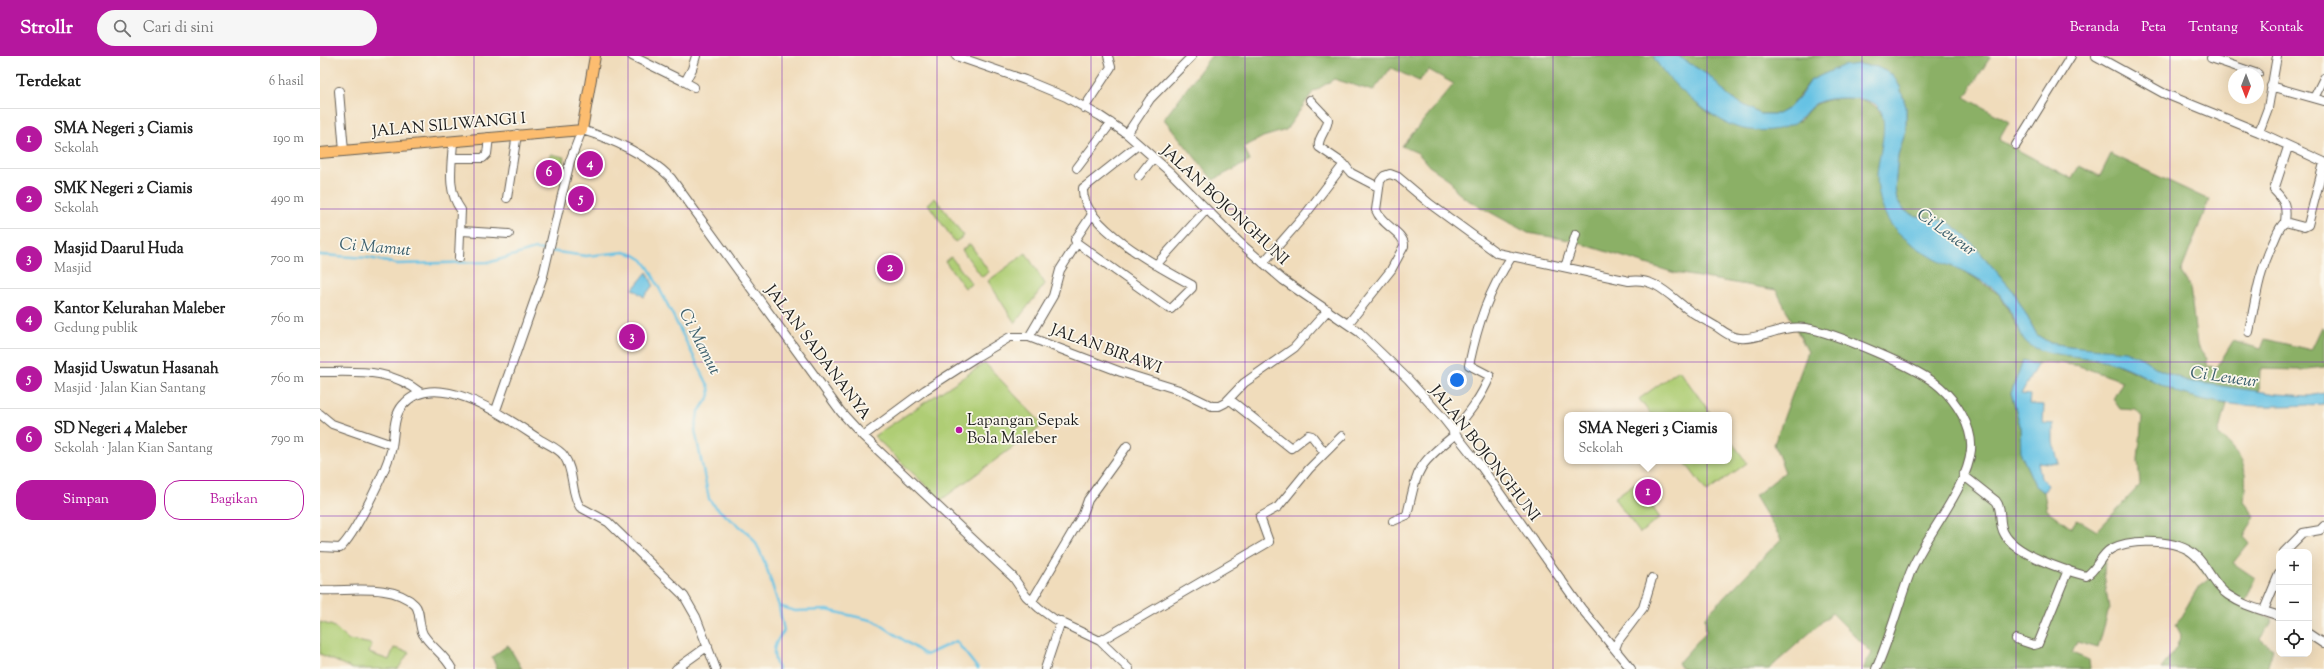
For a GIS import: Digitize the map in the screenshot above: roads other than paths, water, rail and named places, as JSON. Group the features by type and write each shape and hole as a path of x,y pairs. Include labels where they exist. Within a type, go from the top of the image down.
{"main road":[{"path":"582,130 595,56"},
{"name":"JALAN SILIWANGI I","path":"320,153 517,134 582,130"}],"street":[{"path":"632,56 694,86"},
{"path":"685,82 692,69 696,56"},
{"name":"JALAN BOJONGHUNI","path":"956,56 1025,80 1066,97 1111,123 1127,134 1176,178 1206,210 1283,280 1359,332 1408,379 1454,433 1581,608 1630,669"},
{"path":"1084,108 1111,67 1108,56"},
{"path":"1127,134 1150,99 1192,56"},
{"path":"2016,146 2071,56"},
{"path":"2096,56 2163,93 2259,132 2324,162 2307,227 2285,222"},
{"path":"2259,132 2268,108 2277,56"},
{"path":"2211,58 2240,68"},
{"path":"2264,77 2272,82 2324,101"},
{"path":"2314,98 2324,78"},
{"path":"339,90 344,151"},
{"path":"1310,100 1328,119 1328,124 1318,143 1319,147 1344,164 1351,173 1378,187"},
{"path":"1077,168 1111,123"},
{"path":"496,410 549,256 570,161 582,130"},
{"name":"JALAN SADANANYA","path":"582,130 604,137 626,148 651,162 671,178 841,412 863,436 1013,577 1038,608 1061,622 1100,641 1129,669"},
{"path":"507,198 517,134"},
{"path":"452,158 483,158 487,154 489,137"},
{"path":"453,141 451,189 455,202 461,210 462,231 459,258"},
{"path":"1093,213 1075,240 1078,243 1168,308 1171,308 1192,288 1192,285 1156,265 1120,241 1093,213 1084,197 1083,188 1138,145"},
{"path":"2249,332 2258,280 2280,226 2285,222 2287,208 2284,200 2274,190 2288,146"},
{"path":"1138,176 1153,158"},
{"path":"1263,263 1305,215 1344,164"},
{"path":"1348,324 1391,270 1404,246 1401,236 1387,226 1376,210 1378,187 1380,181 1386,174 1398,177 1420,196 1497,253 1629,281 1641,280 1659,286 1687,309 1734,337 1745,338 1784,328 1812,329 1837,336 1918,373 1939,386 1966,423 1971,449 1963,475 1910,572 1901,605 1876,669"},
{"path":"1156,265 1206,210"},
{"path":"462,231 510,234"},
{"path":"1565,267 1576,234"},
{"path":"1029,337 1053,296 1060,270 1078,243"},
{"path":"1393,521 1407,515 1414,482 1420,468 1431,454 1454,433 1470,413 1484,391 1490,376 1469,364 1478,323 1487,300 1499,276 1512,256"},
{"name":"JALAN BIRAWI","path":"863,436 925,390 1010,338 1029,337 1121,372 1179,390 1212,406 1219,406 1230,399 1244,383 1294,348 1328,310"},
{"path":"320,372 369,372 394,377 409,383 421,393"},
{"path":"320,547 340,548 352,532 377,482 392,445 398,414 403,405 421,393 454,393 496,410 508,420 522,426 563,454 571,470 574,491 580,507 613,527 684,596 696,617 716,669"},
{"path":"1230,399 1291,448 1308,435 1312,436 1326,453"},
{"path":"320,414 332,424 392,445"},
{"path":"1100,641 1269,542 1260,517 1278,506 1309,469 1342,436"},
{"path":"1032,602 1083,514 1088,500 1127,446"},
{"path":"1963,475 1999,505 2001,526 2010,543 2032,555 2086,576 2109,549 2125,543 2138,541 2175,546 2194,554 2205,566 2215,583 2228,595 2249,608 2264,610 2276,615"},
{"path":"2287,549 2303,533 2320,530 2324,526"},
{"path":"2016,638 2034,645 2038,644 2068,570"},
{"path":"1615,649 1618,641 1643,608 1652,578"},
{"path":"2264,610 2276,581"},
{"path":"320,590 359,588 381,590 396,594 412,602 418,611 420,628 452,669"},
{"path":"1045,669 1061,622"},
{"path":"2312,636 2324,644"},
{"path":"676,669 708,646"}],"water":[{"name":"Ci Leueur","path":"1653,56 1678,56 1711,77 1728,96 1760,114 1778,114 1789,108 1800,96 1811,80 1842,66 1858,64 1877,67 1893,75 1900,87 1906,107 1906,130 1898,155 1895,188 1897,201 1905,211 1916,216 1947,221 1965,235 2014,292 2037,335 2050,343 2125,351 2142,358 2158,369 2187,381 2277,394 2309,396 2324,393 2324,404 2251,406 2215,402 2180,393 2111,362 2054,354 2034,347 2024,340 2016,322 2000,295 1995,290 1970,274 1923,252 1905,238 1890,223 1882,207 1878,188 1877,176 1884,128 1880,110 1875,104 1870,101 1854,98 1836,98 1821,101 1815,104 1796,122 1782,128 1762,131 1742,129 1713,115 1689,98 1668,77"},
{"path":"647,272 653,285 644,297 633,289"},
{"path":"2023,360 2037,365 2021,394 2030,395 2029,404 2044,405 2043,423 2053,424 2053,442 2059,464 2038,462 2041,478 2048,485 2044,492 2035,485 2021,454 2020,425 2011,393"}],"waterway":[{"name":"Ci Mamut","path":"320,255 369,258 397,264 491,262 535,249 586,256 624,252 635,255 643,260 650,270 709,387 710,395 698,413 695,430 709,499 717,509 748,533 753,539 763,557 779,606 795,611 827,610 875,621 926,655 956,641 978,669"},
{"path":"778,669 774,658 774,649 777,640 784,631 779,607"}],"place":[{"name":"Kantor Kelurahan Maleber","path":"590,164"},
{"name":"SD Negeri 4 Maleber","path":"549,173"},
{"name":"Masjid Uswatun Hasanah","path":"581,199"},
{"name":"SMK Negeri 2 Ciamis","path":"890,268"},
{"name":"Masjid Daarul Huda","path":"632,337"},
{"name":"Lapangan Sepak Bola Maleber","path":"959,430"},
{"name":"SMA Negeri 3 Ciamis","path":"1648,492"}]}
